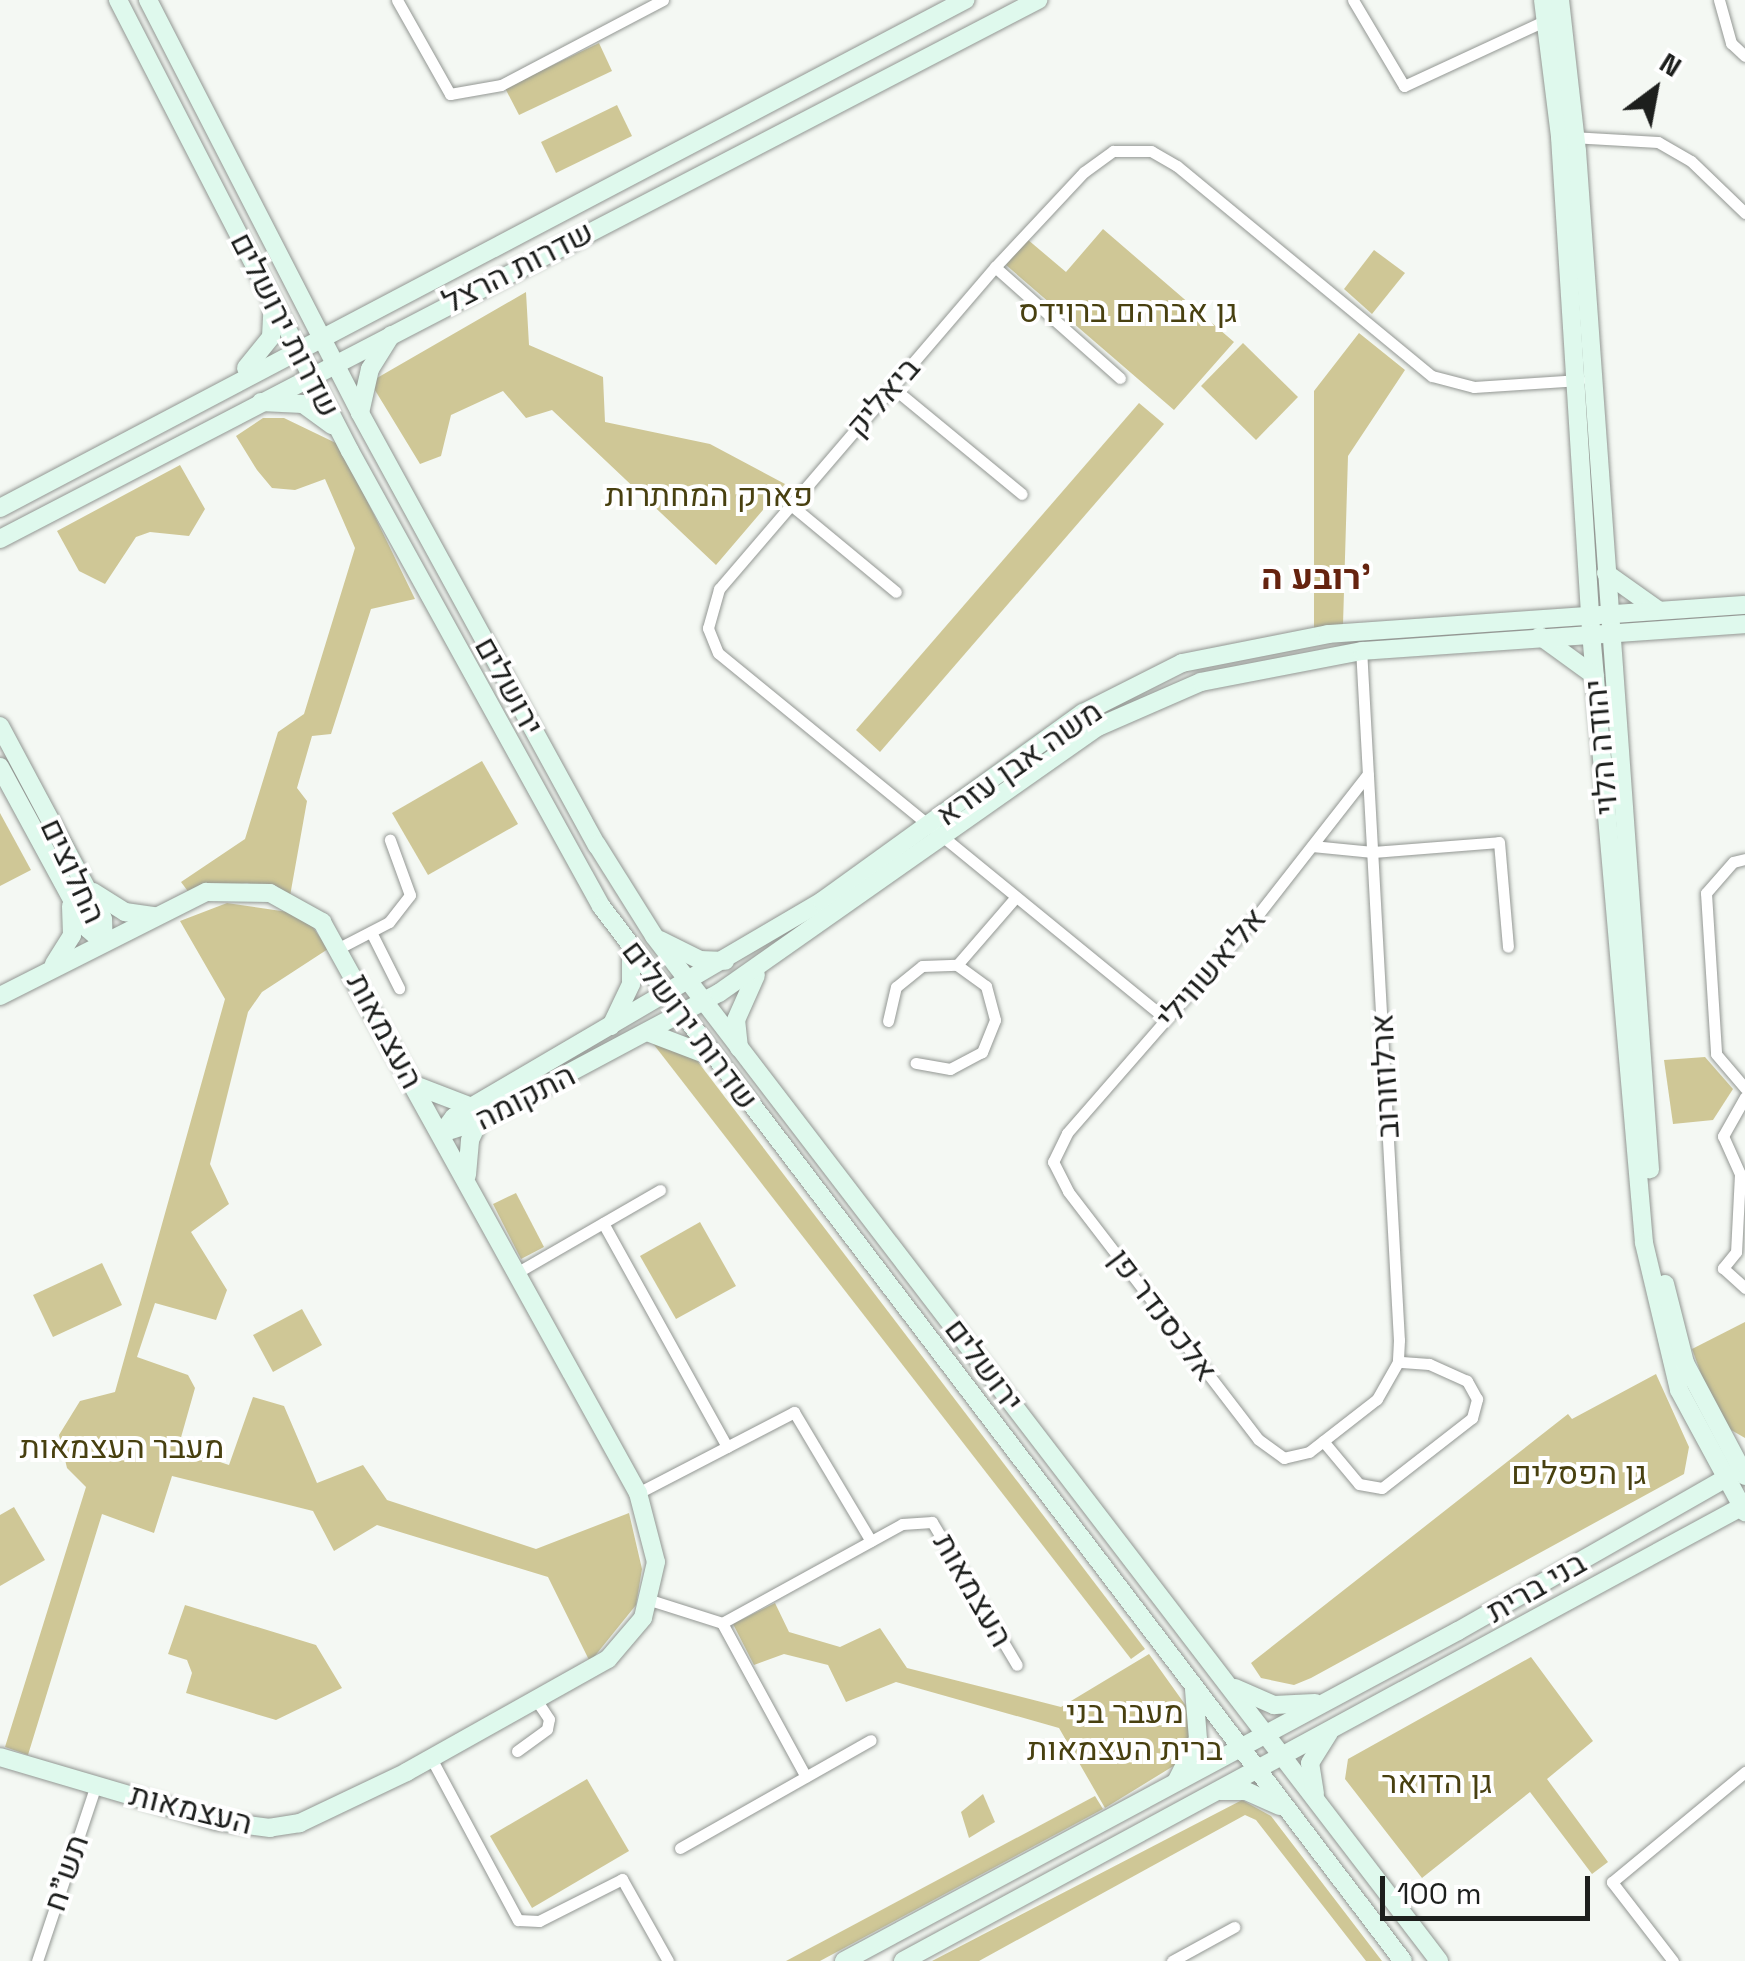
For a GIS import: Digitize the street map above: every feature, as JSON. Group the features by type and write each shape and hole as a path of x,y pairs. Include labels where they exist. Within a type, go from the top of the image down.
{"main road":[{"name":"שדרות ירושלים","path":"118,0 350,451 570,855 630,948 1403,1961"},
{"name":"שדרות ירושלים","path":"148,0 360,413"},
{"name":"שדרות הרצל","path":"0,508 236,378 964,0"},
{"name":"שדרות הרצל","path":"0,538 333,362 1038,0"},
{"name":"יהודה הלוי","path":"1543,0 1568,137"},
{"name":"יהודה הלוי","path":"1560,0 1600,623 1655,1244 1686,1363 1721,1435 1744,1471"},
{"path":"236,378 270,337 272,293"},
{"path":"360,413 370,369 394,331"},
{"name":"יהודה הלוי","path":"1585,379 1606,572 1595,676 1644,1244 1673,1372 1704,1446 1744,1508"},
{"path":"256,402 286,401 316,410 350,451"},
{"name":"ירושלים","path":"360,413 596,845 701,1003"},
{"path":"1606,572 1659,610"},
{"name":"משה אבן עזרא","path":"686,984 932,824 1083,713 1182,663 1258,644 1539,636 1659,610 1745,604"},
{"name":"משה אבן עזרא","path":"701,1003 762,967 1098,727 1201,682 1361,642 1600,623 1745,624"},
{"path":"1539,636 1595,676"},
{"name":"החלוצים","path":"0,726 103,920 104,942"},
{"name":"החלוצים","path":"0,767 70,900 104,942"},
{"path":"86,888 125,912 156,916"},
{"name":"העצמאות","path":"0,996 206,892 248,888 302,908 340,948 442,1133 638,1493 656,1552 650,1600 620,1649 536,1700 316,1818 270,1828 216,1821 0,1756"},
{"path":"48,972 72,936 70,900"},
{"path":"654,936 700,960 725,961"},
{"path":"607,1030 632,984 630,948"},
{"path":"739,1049 736,1020 743,992 762,967"},
{"name":"התקומה","path":"442,1133 686,984"},
{"name":"שדרות ירושלים","path":"701,1003 739,1049"},
{"name":"התקומה","path":"476,1114 650,1033 701,1003"},
{"path":"650,1033 715,1060"},
{"name":"ירושלים","path":"739,1049 1226,1683"},
{"path":"414,1085 476,1114 468,1181"},
{"path":"1721,1435 1745,1444"},
{"path":"1680,1504 1700,1480 1704,1446"},
{"name":"בני ברית","path":"1242,1749 1744,1471"},
{"name":"בני ברית","path":"1210,1792 1744,1508"},
{"path":"1173,1786 1198,1738 1194,1683"},
{"path":"1226,1683 1274,1706 1329,1701"},
{"path":"1226,1683 1439,1961"},
{"path":"1319,1804 1310,1763 1336,1726"},
{"path":"844,1961 1242,1749"},
{"path":"903,1961 1210,1792 1246,1791 1288,1811"}],"street":[{"path":"397,0 450,94 501,85 663,0"},
{"path":"1353,0 1395,80 1413,86 1546,20"},
{"path":"1719,0 1731,43 1745,56"},
{"path":"1568,137 1658,142 1691,161 1742,205"},
{"name":"ביאליק","path":"1166,1019 718,653 708,628 719,589 995,267 1084,172 1113,151 1151,151 1432,376 1474,387 1585,379"},
{"path":"995,267 1120,378"},
{"path":"892,387 1022,494"},
{"path":"791,504 896,592"},
{"name":"ארלוזורוב","path":"1361,642 1398,1362"},
{"name":"אליאשווילי","path":"1053,1162 1068,1133 1368,774"},
{"name":"העצמאות","path":"340,948 389,922 410,895 390,840"},
{"path":"1311,846 1373,852 1499,842 1508,948"},
{"path":"1745,860 1733,862 1706,893 1716,1054 1745,1088"},
{"path":"957,965 1016,897"},
{"path":"371,932 399,988"},
{"path":"888,1021 889,1003 907,974 940,962 957,965 986,986 995,1020 991,1037 968,1064 932,1069 916,1063"},
{"path":"1745,1098 1724,1136 1740,1174 1736,1252 1722,1268 1745,1288"},
{"name":"אלכסנדר פן","path":"1053,1162 1068,1191 1258,1439 1284,1458 1298,1458 1323,1440"},
{"path":"518,1272 660,1190"},
{"path":"603,1223 727,1447"},
{"path":"1398,1362 1429,1364 1467,1381 1477,1399 1472,1418 1382,1488 1358,1484 1323,1440 1377,1399 1398,1362"},
{"path":"638,1493 794,1412 871,1542"},
{"name":"העצמאות","path":"722,1623 918,1520 939,1526 1016,1665"},
{"path":"650,1600 722,1623 806,1776"},
{"path":"517,1751 548,1729 549,1718 536,1700"},
{"path":"680,1848 870,1740"},
{"path":"430,1758 518,1920 539,1920 622,1879 668,1961"},
{"path":"1672,1961 1612,1882 1745,1772"},
{"name":"תש\"ח","path":"37,1961 96,1784"},
{"path":"1172,1961 1234,1928"}],"green space":[{"path":"599,43 612,71 519,115 505,88"},
{"path":"617,105 632,136 556,173 541,142"},
{"name":"גן אברהם ברוידס","path":"1103,229 1234,342 1174,410 1006,265 1027,239 1066,272"},
{"path":"1374,250 1405,273 1372,314 1344,289"},
{"name":"פארק המחתרות","path":"526,292 529,345 603,377 605,422 710,444 785,484 716,565 552,410 526,418 503,391 451,415 441,456 420,464 370,382"},
{"path":"1359,333 1405,370 1348,456 1343,625 1314,629 1314,391"},
{"path":"1243,343 1298,397 1256,440 1201,386"},
{"path":"1139,403 1164,424 880,752 856,730"},
{"path":"263,418 284,418 340,445 415,599 371,609 331,734 312,736 297,788 307,801 290,896 247,883 190,894 181,882 245,839 278,732 304,714 355,548 325,479 295,490 272,488 257,470 236,436"},
{"path":"180,465 205,509 189,536 150,532 136,537 105,584 79,571 57,531"},
{"path":"482,761 518,824 428,875 392,813"},
{"path":"0,813 31,870 0,886"},
{"name":"מעבר העצמאות","path":"227,903 288,912 312,926 328,949 262,992 248,1012 210,1164 229,1204 191,1232 227,1290 216,1320 155,1303 137,1357 188,1375 195,1388 178,1448 229,1465 253,1397 284,1406 317,1483 363,1465 387,1500 536,1549 629,1513 642,1569 636,1605 590,1662 548,1577 377,1525 334,1551 313,1511 172,1476 154,1533 102,1514 28,1755 5,1747 86,1487 67,1468 59,1435 80,1401 115,1392 225,999 180,921"},
{"path":"651,1041 692,1054 1145,1649 1131,1659"},
{"path":"1705,1057 1733,1089 1713,1120 1673,1124 1664,1060"},
{"path":"516,1193 544,1247 521,1259 493,1204"},
{"path":"700,1222 736,1286 676,1319 640,1256"},
{"path":"102,1263 122,1305 53,1337 33,1295"},
{"path":"302,1309 322,1345 273,1372 253,1335"},
{"path":"1745,1322 1745,1438 1719,1423 1692,1349"},
{"name":"גן הפסלים","path":"1656,1374 1689,1447 1684,1474 1311,1678 1294,1685 1261,1678 1251,1663 1568,1414 1572,1419"},
{"path":"14,1507 45,1560 0,1586 0,1515"},
{"name":"מעבר בני ברית העצמאות","path":"775,1603 789,1632 840,1647 880,1628 907,1668 1061,1707 1149,1654 1189,1710 1195,1732 1180,1762 1105,1808 1059,1728 896,1682 846,1702 828,1665 784,1654 754,1665 733,1624"},
{"path":"185,1605 316,1645 342,1688 276,1720 186,1693 192,1673 187,1660 168,1654"},
{"name":"גן הדואר","path":"1531,1657 1593,1741 1547,1779 1608,1862 1592,1874 1530,1792 1422,1878 1345,1779 1348,1759"},
{"path":"587,1779 629,1851 532,1908 490,1836"},
{"path":"983,1794 995,1822 969,1838 961,1812"},
{"path":"1095,1796 1103,1809 820,1961 786,1961"},
{"path":"1242,1800 1271,1816 1382,1961 1366,1961 1256,1820 1245,1815 979,1961 932,1961"}],"district":[{"name":"רובע ה'","path":"1316,577"}]}
